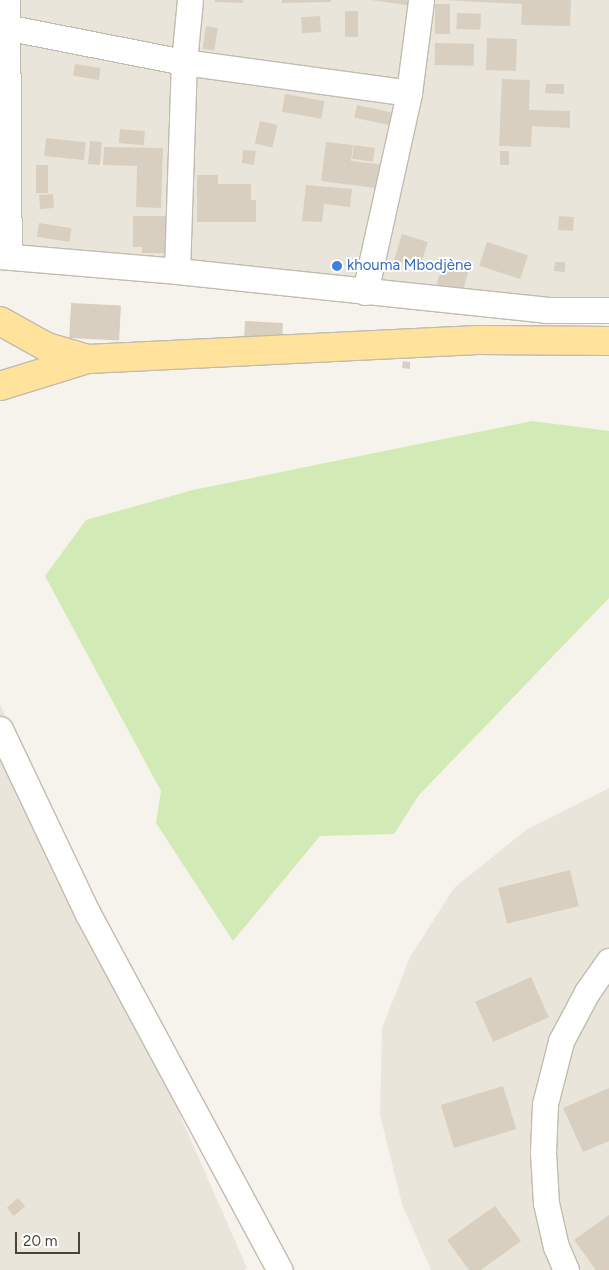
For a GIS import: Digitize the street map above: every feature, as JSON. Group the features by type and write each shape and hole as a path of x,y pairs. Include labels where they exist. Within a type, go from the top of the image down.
{"main road":[{"path":"0,321 47,347 88,359"},
{"path":"0,386 88,359 478,340 609,341"}],"street":[{"path":"6,0 3,26 4,256 177,271 546,310 609,310"},
{"path":"177,271 184,62 190,0"},
{"path":"365,292 409,93 421,0"},
{"path":"3,26 184,62 409,93"},
{"path":"0,729 88,914 279,1269"},
{"path":"566,1270 556,1247 546,1203 543,1152 545,1104 561,1041 587,992 609,960"}],"shaded area":[{"path":"0,0 609,0 609,324 0,262"},
{"path":"0,704 247,1268 244,1270 0,1270"},
{"path":"609,788 609,1270 431,1270 402,1204 380,1115 382,1028 410,957 454,888 526,830"}],"green space":[{"path":"532,421 609,431 609,598 419,795 394,834 320,836 233,941 156,823 161,791 45,576 86,520 193,490"}],"building":[{"path":"215,0 243,0 243,3 215,2"},
{"path":"282,0 331,0 331,2 282,3"},
{"path":"371,0 414,0 413,6"},
{"path":"443,0 571,0 570,26 521,25 522,4"},
{"path":"435,4 450,4 450,34 435,34"},
{"path":"345,11 358,11 358,37 345,37"},
{"path":"457,13 481,14 480,30 456,29"},
{"path":"320,16 321,32 302,33 301,17"},
{"path":"206,26 218,28 214,51 202,49"},
{"path":"487,38 517,39 516,71 486,70"},
{"path":"435,43 474,44 474,66 435,65"},
{"path":"75,64 101,68 99,80 73,76"},
{"path":"502,79 530,80 529,110 570,111 570,128 532,126 531,147 499,146"},
{"path":"546,84 564,84 564,94 545,93"},
{"path":"285,94 324,101 321,119 282,112"},
{"path":"357,105 396,113 393,126 354,118"},
{"path":"260,121 278,125 272,147 255,143"},
{"path":"120,129 145,131 144,145 119,143"},
{"path":"46,138 86,142 84,160 44,156"},
{"path":"90,141 102,142 100,165 88,164"},
{"path":"326,142 353,145 351,161 386,165 383,189 321,181"},
{"path":"354,145 375,148 373,162 352,159"},
{"path":"104,147 163,148 161,208 136,207 137,166 103,165"},
{"path":"243,150 256,151 254,165 242,163"},
{"path":"500,151 509,151 509,165 500,165"},
{"path":"36,165 48,165 48,193 36,193"},
{"path":"197,175 218,175 218,184 251,184 251,200 256,200 256,222 197,222"},
{"path":"306,185 352,189 350,207 324,204 322,222 302,221"},
{"path":"53,194 54,208 40,209 39,195"},
{"path":"133,216 172,216 172,253 142,253 142,247 133,247"},
{"path":"559,216 574,217 573,231 558,230"},
{"path":"39,223 72,228 69,242 37,237"},
{"path":"402,234 428,242 420,268 394,260"},
{"path":"487,242 528,255 520,279 479,266"},
{"path":"555,262 565,262 565,272 554,271"},
{"path":"442,265 468,272 462,293 436,286"},
{"path":"71,303 121,306 119,341 69,338"},
{"path":"245,321 283,323 282,343 244,341"},
{"path":"403,361 410,362 410,369 402,368"},
{"path":"570,870 579,906 507,924 498,888"},
{"path":"531,977 549,1017 493,1042 475,1002"},
{"path":"503,1086 516,1129 454,1148 441,1105"},
{"path":"609,1088 609,1141 583,1152 563,1108"},
{"path":"18,1198 25,1206 14,1216 7,1208"},
{"path":"495,1206 521,1241 481,1270 469,1270 447,1240"},
{"path":"609,1215 609,1270 596,1270 574,1240"}],"place":[{"name":"khouma Mbodjène","path":"337,266"}]}
